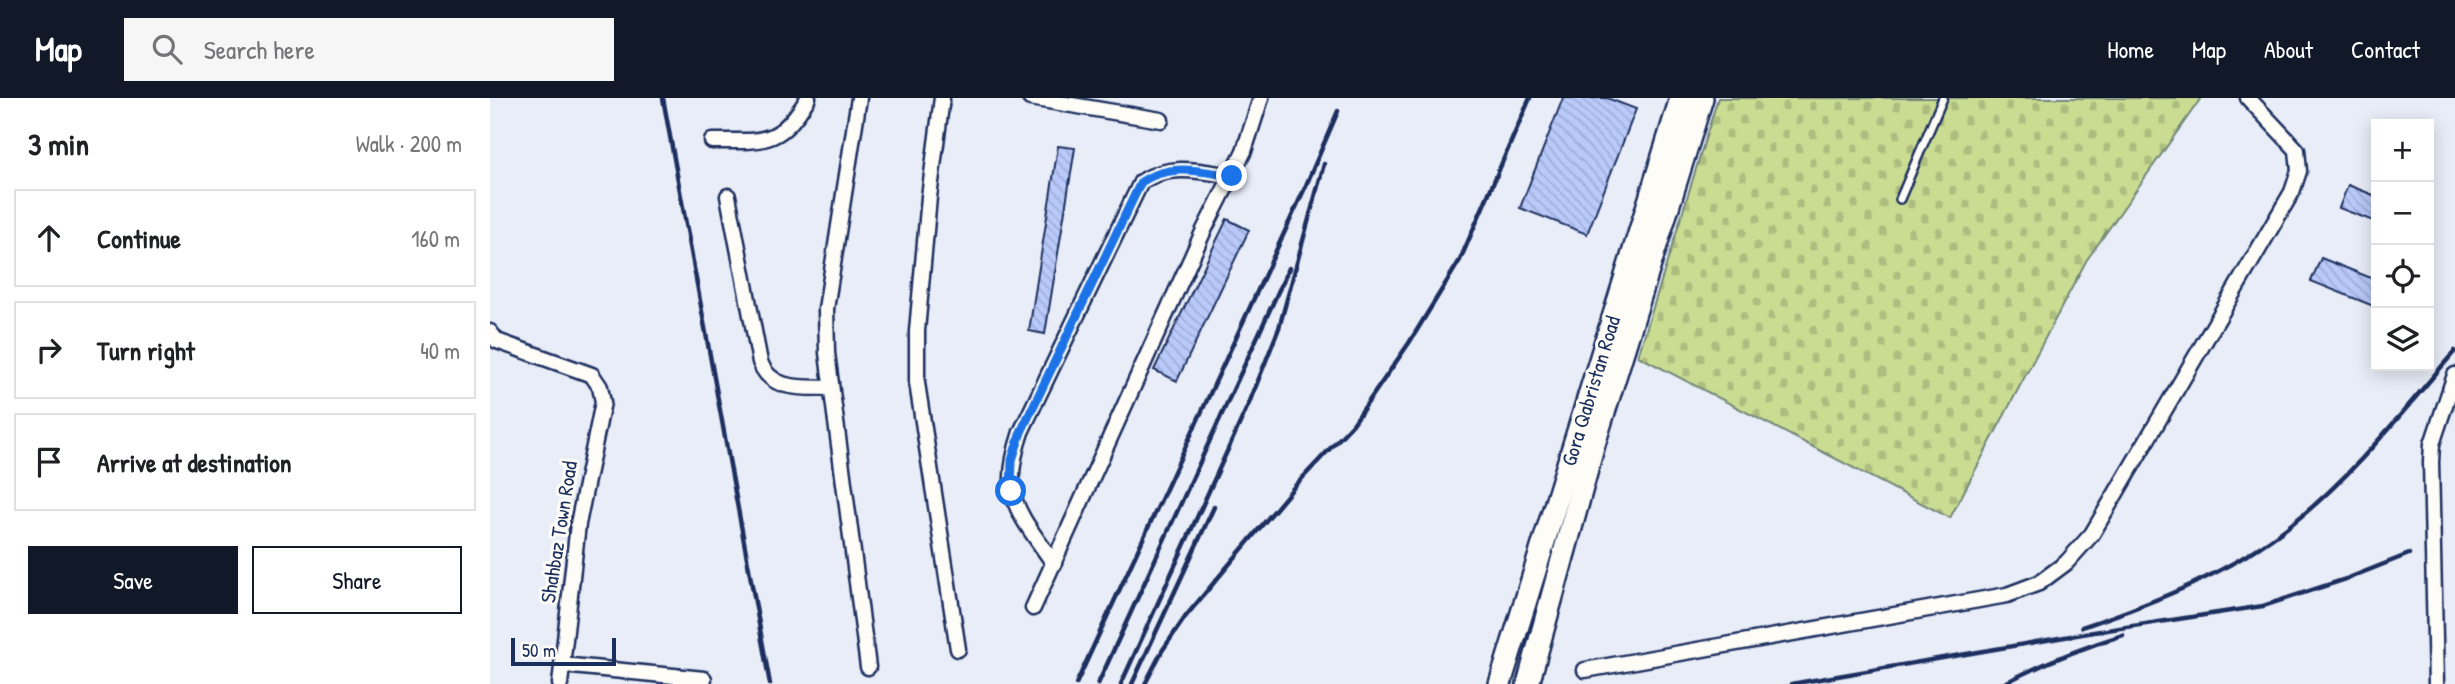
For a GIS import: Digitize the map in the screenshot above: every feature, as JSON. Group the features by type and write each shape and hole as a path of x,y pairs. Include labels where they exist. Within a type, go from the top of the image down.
{"main road":[{"name":"Gora Qabristan Road","path":"1500,684 1681,98"},
{"name":"Gora Qabristan Road","path":"1528,684 1594,444 1702,98"}],"street":[{"path":"712,141 756,141 782,133 793,122 808,98"},
{"path":"859,98 826,309 831,388 868,667"},
{"path":"942,98 929,197 917,331 917,383 958,649"},
{"path":"1030,98 1161,120"},
{"path":"1033,608 1204,230 1252,133 1261,98"},
{"path":"1585,670 2007,595 2039,583 2066,563 2092,534 2292,192 2300,172 2297,150 2248,98"},
{"path":"1054,564 1016,508 1011,491 1012,460 1021,432 1141,182 1155,173 1171,170 1194,170 1232,176"},
{"path":"728,195 763,372 788,386 831,388"},
{"name":"Shahbaz Town Road","path":"490,332 497,341 592,375 600,387 603,402 578,524 559,684"},
{"path":"2436,684 2432,444 2455,375"},
{"path":"562,666 704,679"}],"lane":[{"path":"1900,199 1943,98"}],"green space":[{"path":"1718,98 2201,98 2086,261 1950,518 1638,356"}],"building":[{"path":"1563,98 1607,98 1636,109 1587,234 1520,208"},
{"path":"1058,146 1075,148 1045,334 1029,331"},
{"path":"2348,185 2371,194 2371,220 2339,208"},
{"path":"1227,219 1249,230 1177,381 1154,370"},
{"path":"2321,258 2371,278 2371,305 2311,281"}],"railway":[{"path":"663,98 770,684"},
{"path":"1145,684 1162,651 1186,616 1294,487 1353,424 1409,343 1460,260 1530,98"},
{"path":"1076,684 1338,111"},
{"path":"1121,684 1250,401 1279,328 1324,164"},
{"path":"1098,684 1289,268"},
{"path":"2082,627 2192,584 2269,541 2316,504 2358,463 2455,351"},
{"path":"1132,684 1214,507"},
{"path":"1791,684 2263,606 2346,579 2409,554"},
{"path":"2003,684 2062,657 2123,635"}],"route":[{"path":"1011,491 1012,460 1021,432 1141,182 1155,173 1171,170 1194,170 1232,176"}]}
